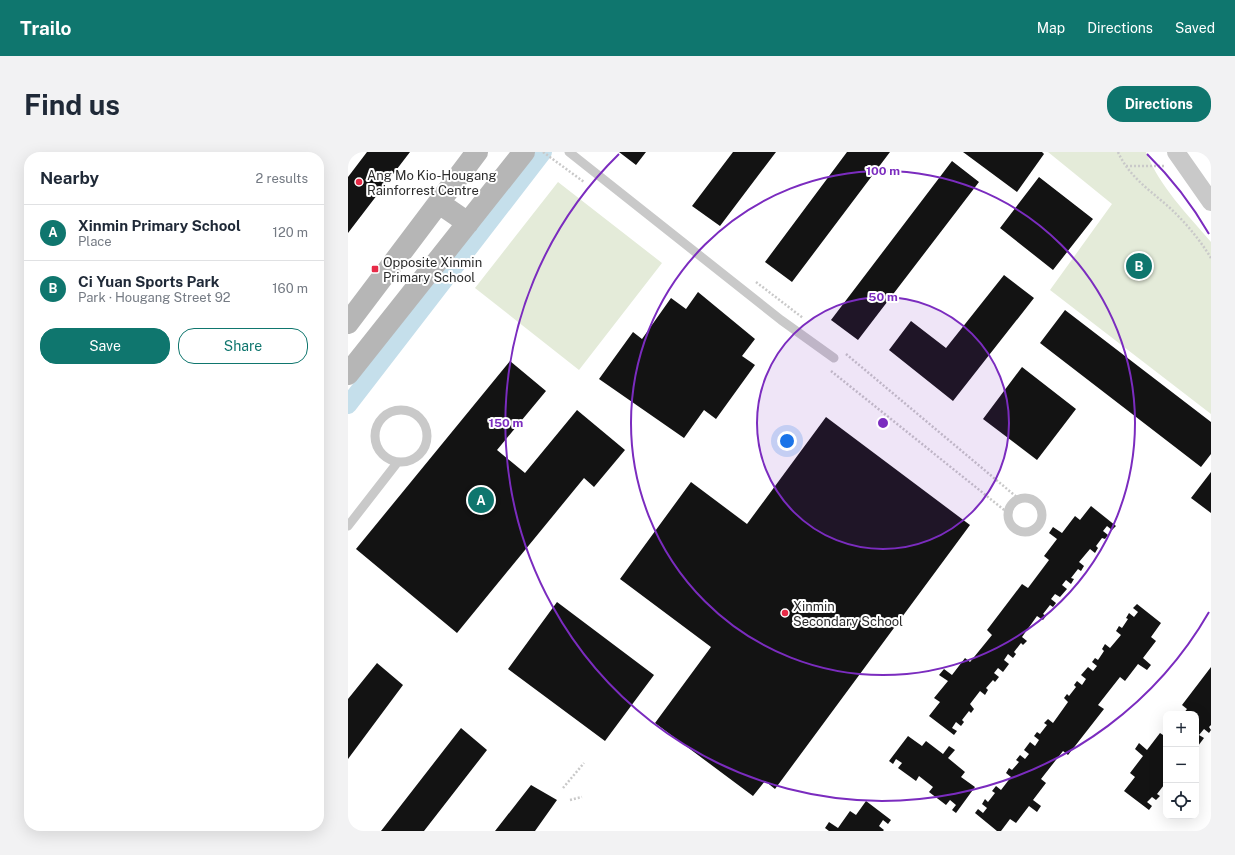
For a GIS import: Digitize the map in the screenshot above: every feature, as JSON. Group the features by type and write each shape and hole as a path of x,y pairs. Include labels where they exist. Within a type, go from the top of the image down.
{"main road":[{"path":"348,374 524,152"},
{"path":"348,323 474,153"},
{"path":"438,203 468,223"}],"street":[{"path":"1172,159 1211,202"}],"lane":[{"path":"570,152 781,320 834,358"},
{"path":"348,526 397,463 412,461 424,451 428,437 424,422 413,412 398,409 384,416 375,428 375,444 383,457 397,463"}],"path":[{"path":"542,152 586,184"},
{"path":"1118,152 1122,161 1136,179 1170,208 1188,227 1211,258"},
{"path":"1126,166 1172,159"},
{"path":"826,367 1008,513"},
{"path":"563,788 584,763"},
{"path":"570,800 582,797"}],"green space":[{"path":"1048,152 1146,152 1166,188 1211,242 1211,414 1050,290 1112,204"},
{"path":"558,182 662,263 579,370 475,288"}],"building":[{"path":"367,152 410,152 348,233 348,177"},
{"path":"619,152 646,152 636,165"},
{"path":"733,152 776,152 720,226 692,206"},
{"path":"847,152 890,152 792,282 765,262"},
{"path":"963,152 1042,152 1044,154 1017,192"},
{"path":"952,161 979,182 858,340 831,320"},
{"path":"1039,177 1093,219 1053,270 1000,228"},
{"path":"1004,275 1034,298 953,401 889,350 911,321 946,348"},
{"path":"698,292 755,339 742,356 755,365 716,419 704,410 684,438 599,379 633,332 642,339 671,298 686,309"},
{"path":"1065,310 1211,422 1211,454 1201,467 1040,343"},
{"path":"510,361 546,391 497,450 525,473 577,410 625,450 594,487 584,478 457,633 356,549"},
{"path":"1022,367 1076,409 1037,460 983,419"},
{"name":"Xinmin Secondary School","path":"826,417 970,525 775,789 765,781 753,796 655,723 711,647 620,579 691,482 747,524"},
{"path":"1211,472 1211,513 1191,498"},
{"path":"1091,506 1116,526 1112,530 1107,526 1103,531 1108,535 1105,539 1102,538 1096,546 1098,548 1095,553 1090,549 1079,562 1084,566 1081,571 1078,569 1071,578 1074,579 1071,584 1066,580 1062,585 1067,589 1060,597 1055,594 1051,599 1056,603 1053,607 1050,605 1043,614 1046,616 1043,620 1037,616 1022,637 1027,641 1023,645 1021,643 1014,652 1016,654 1013,658 1008,654 1004,660 1009,664 1003,672 998,668 994,673 999,677 995,682 993,680 986,688 988,690 985,695 980,691 970,704 974,709 971,713 969,711 962,720 964,722 961,726 956,722 952,728 957,731 954,735 929,716 940,702 934,698 948,681 939,675 944,669 952,675 965,658 970,662 992,635 987,630 1022,584 1028,588 1049,560 1044,556 1057,539 1049,533 1053,527 1062,533 1075,516 1080,520"},
{"path":"557,602 654,675 605,741 508,669"},
{"path":"1137,604 1161,623 1151,637 1156,641 1143,658 1151,665 1147,670 1138,664 1125,681 1120,677 1098,705 1104,709 1068,755 1063,751 1041,779 1046,783 1033,800 1041,806 1037,812 1029,806 1016,823 1010,819 1001,831 997,831 975,813 978,809 983,813 987,808 982,804 985,799 988,802 995,793 992,791 996,786 1001,790 1011,777 1006,773 1009,768 1012,770 1019,762 1016,760 1020,755 1025,759 1029,754 1024,750 1030,742 1035,746 1039,740 1034,736 1037,732 1040,734 1047,725 1044,723 1048,719 1053,723 1068,702 1064,698 1067,694 1069,696 1076,687 1074,685 1077,681 1082,685 1086,679 1081,675 1088,667 1093,671 1097,666 1092,662 1095,658 1098,660 1104,651 1102,649 1105,644 1110,648 1121,635 1116,631 1119,626 1122,628 1128,619 1126,618 1129,613 1134,617 1138,612 1133,608"},
{"path":"377,663 403,685 348,759 348,699"},
{"path":"1211,667 1211,725 1209,727 1211,730 1209,733 1204,729 1199,735 1199,711 1185,711 1187,709 1182,705"},
{"path":"461,728 487,750 424,831 381,831"},
{"path":"1160,733 1163,735 1163,786 1157,794 1160,796 1156,800 1152,797 1147,802 1152,806 1149,810 1124,791 1135,777 1130,773 1143,756 1135,749 1139,743 1147,750"},
{"path":"1199,735 1204,738 1199,745"},
{"path":"908,736 922,746 926,741 943,754 949,746 955,750 948,758 965,772 961,777 975,787 956,813 952,810 956,805 950,800 946,805 929,792 933,787 919,776 916,781 898,768 902,763 896,759 893,764 889,761"},
{"path":"531,785 557,800 535,831 495,831"},
{"path":"866,801 891,820 888,824 883,820 879,826 884,830 883,831 829,831 825,828 829,822 838,828 850,811 856,815"}],"waterway":[{"path":"348,405 543,152"}],"place":[{"name":"Ang Mo Kio-Hougang Rainforrest Centre","path":"359,182"},
{"name":"Ci Yuan Sports Park","path":"1139,266"},
{"name":"Opposite Xinmin Primary School","path":"375,269"},
{"name":"Xinmin Primary School","path":"481,500"},
{"name":"Xinmin Secondary School","path":"785,613"}]}
